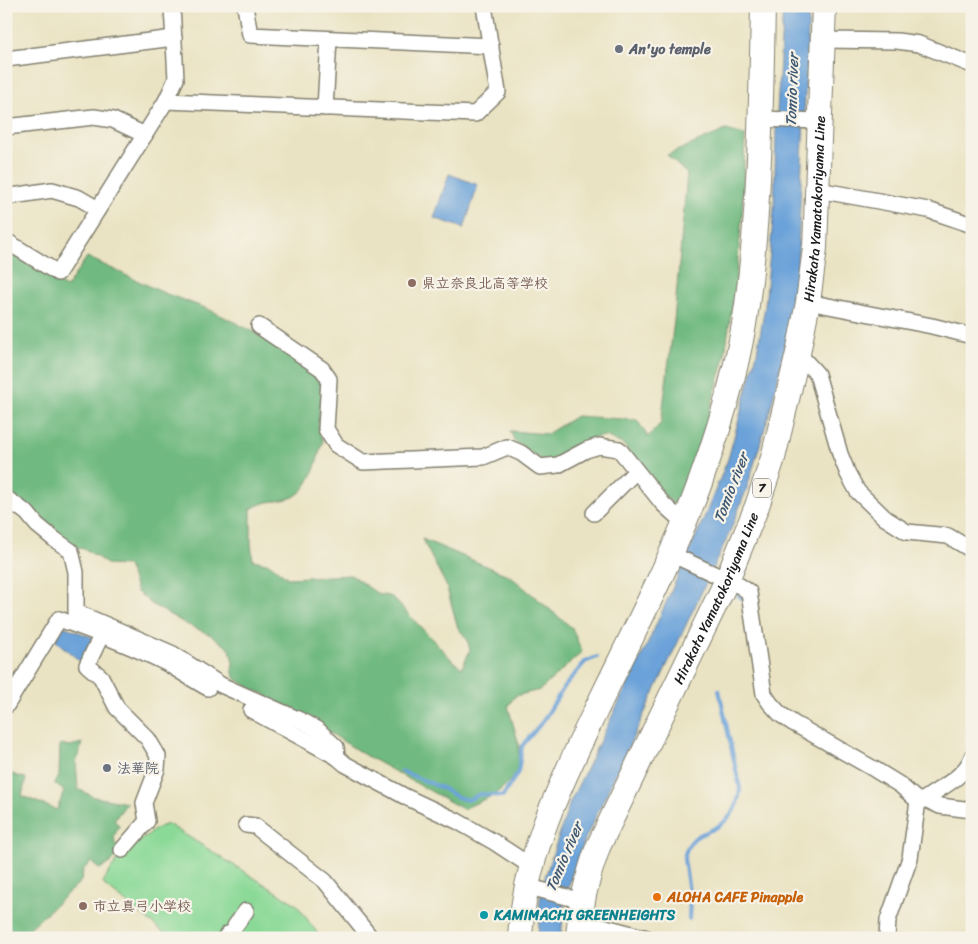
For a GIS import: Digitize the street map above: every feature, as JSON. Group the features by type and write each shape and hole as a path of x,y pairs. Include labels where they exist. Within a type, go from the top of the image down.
{"main road":[{"path":"520,938 521,920 529,876 544,824 584,736 672,554 701,479 733,372 746,307 755,228 761,119 763,6"},
{"name":"Hirakata Yamatokoriyama Line","path":"580,919 588,875 598,847 727,580 773,458 808,302 818,190 824,6"}],"street":[{"path":"6,241 58,273 166,101 176,80 172,6"},
{"path":"245,6 250,35 490,46"},
{"path":"166,101 475,114 498,92 484,6"},
{"path":"6,59 174,38"},
{"path":"326,108 329,39"},
{"path":"823,40 897,41 918,44 972,65"},
{"path":"6,126 94,116 113,120 145,135"},
{"path":"761,119 819,121"},
{"path":"6,197 52,190 79,198 98,209"},
{"path":"818,190 928,210 972,225"},
{"path":"808,302 932,326 972,336"},
{"path":"259,326 322,369 329,379 326,429 336,445 362,462 483,457 508,447 521,453 540,467 558,465 586,450 599,446 619,449 663,504 684,523"},
{"path":"798,353 817,374 840,454 858,492 885,518 907,532 948,536 972,550"},
{"path":"594,512 636,470"},
{"path":"6,498 27,513 37,525 71,552 76,572 76,612 173,654 221,685 300,720 318,730 336,747 337,757"},
{"path":"672,554 740,586 748,592 764,694 780,714 874,769 921,800 940,806 972,810"},
{"path":"6,706 59,619 102,634 167,663 184,675 337,757 345,764 494,842 522,861 529,876 580,919 647,938"},
{"path":"102,634 87,665 101,677 116,708 148,739 158,756 157,769 144,803 146,820 122,850"},
{"path":"887,938 888,920 910,858 921,800 963,772 969,766 972,757"},
{"path":"246,825 255,826 325,882 371,938"},
{"path":"229,933 246,910"}],"green space":[{"path":"726,130 745,135 742,217 736,279 724,361 702,437 677,506 659,492 624,445 606,436 591,438 568,456 546,463 515,442 510,431 547,434 576,416 637,420 648,437 661,423 674,321 687,174 667,155"},
{"path":"6,254 20,258 66,288 87,257 164,293 208,309 254,332 321,374 326,382 318,420 323,441 315,467 308,483 296,495 288,499 266,502 251,509 253,560 270,564 288,578 351,575 378,594 392,597 452,660 462,668 470,650 467,639 458,628 446,585 422,539 510,576 572,628 582,652 540,690 515,696 508,706 519,745 518,773 496,794 463,809 363,754 315,723 272,703 265,694 253,690 236,679 232,671 233,663 230,649 211,635 186,624 153,605 137,592 128,566 108,565 87,550 73,546 6,494"},
{"path":"82,743 76,762 78,789 94,797 127,803 114,820 119,826 114,836 115,844 121,848 112,861 99,869 91,862 83,870 81,881 19,938 6,938 6,771 26,778 22,796 57,810 64,791 54,783 59,777 60,744 70,746"},
{"path":"168,824 296,904 321,938 171,938 105,886 103,882 120,856 157,828"}],"water":[{"name":"Tomio river","path":"783,6 809,6 797,274 790,327 770,411 747,488 729,534 586,837 564,904 561,938 538,938 540,900 545,877 570,802 647,645 704,518 728,459 757,353 765,306 774,209 776,130"},
{"path":"449,174 478,185 464,228 434,218"},
{"path":"63,626 94,638 82,663 55,640"}],"waterway":[{"path":"738,595 745,601"},
{"path":"401,771 442,788 457,797 468,800 480,794 503,796 518,772 522,746 543,721 564,687 585,662 597,657"},
{"path":"689,919 690,898 684,859 687,849 696,837 716,828 727,820 739,797 740,789 719,690"}],"place":[{"name":"An'yo temple","path":"619,49"},
{"name":"県立奈良北高等学校","path":"412,283"},
{"name":"法華院","path":"107,768"},
{"name":"ALOHA CAFE Pinapple","path":"657,897"},
{"name":"市立真弓小学校","path":"83,906"},
{"name":"KAMIMACHI GREENHEIGHTS","path":"484,915"}]}
